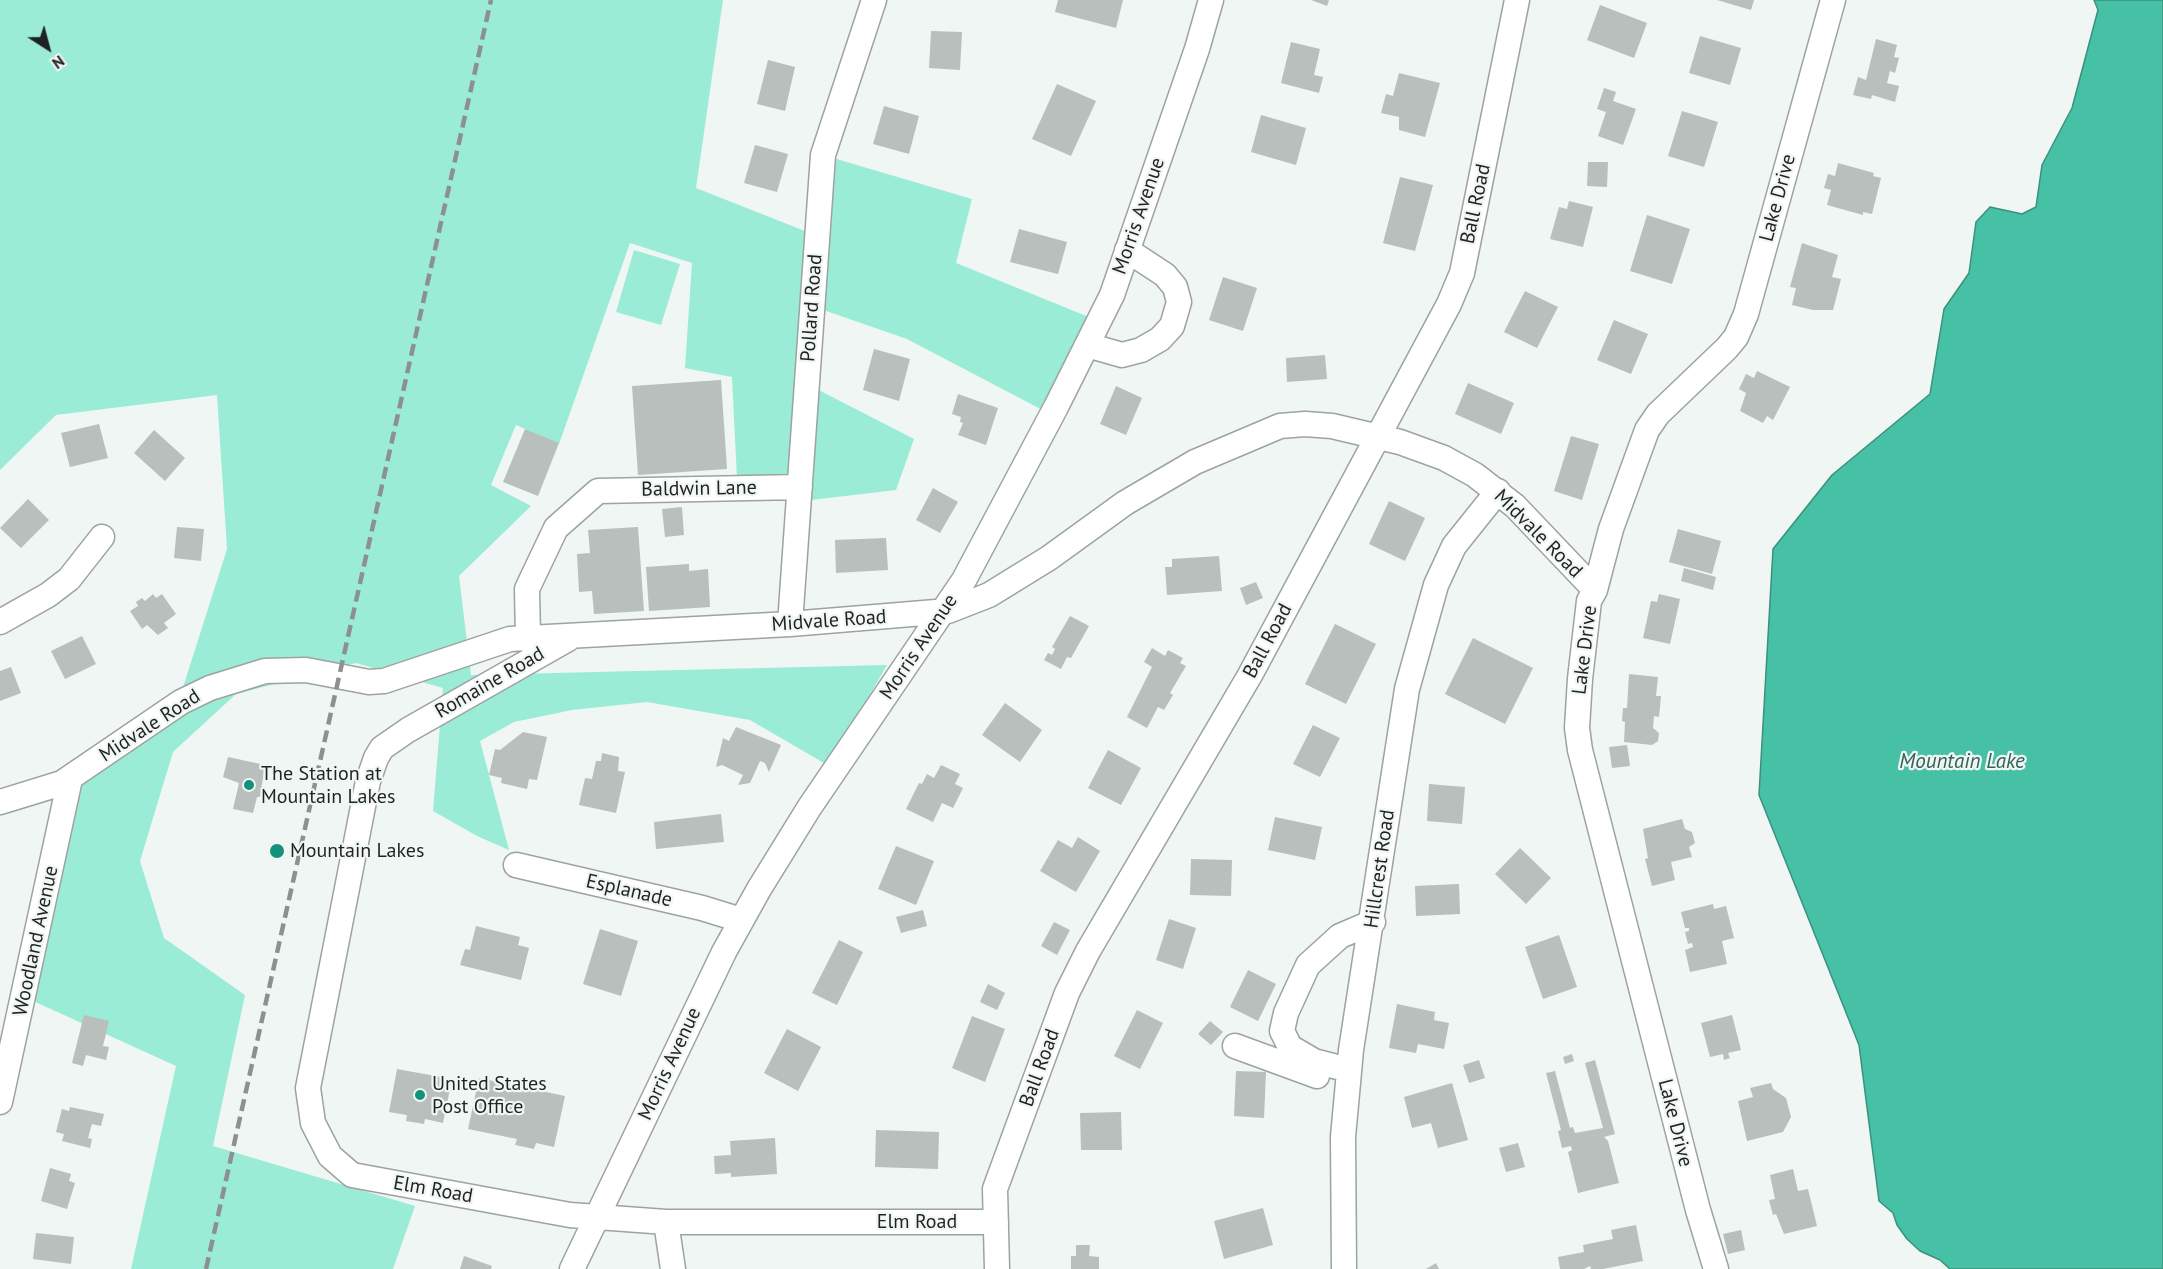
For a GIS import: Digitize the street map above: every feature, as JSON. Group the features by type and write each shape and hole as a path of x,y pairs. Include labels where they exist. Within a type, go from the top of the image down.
{"street":[{"name":"Pollard Road","path":"790,624 823,155 874,0"},
{"name":"Morris Avenue","path":"572,1269 741,920 809,808 964,580 1087,345 1112,295 1197,49 1211,0"},
{"name":"Ball Road","path":"997,1269 995,1189 1067,993 1088,951 1250,675 1449,304 1462,273 1517,0"},
{"name":"Lake Drive","path":"1716,1269 1698,1210 1580,750 1577,728 1580,679 1589,601 1595,590 1611,529 1647,430 1658,414 1727,348 1736,337 1746,314 1833,0"},
{"path":"1087,345 1122,355 1131,353 1160,339 1172,326 1179,302 1175,287 1165,275 1127,250"},
{"name":"Midvale Road","path":"0,802 51,788 70,779 181,702 210,688 265,671 290,669 369,682 384,681 480,647 510,639 790,624 943,612 989,595 1048,558 1125,503 1195,462 1281,426 1305,424 1332,426 1377,436 1444,458 1498,491 1595,590"},
{"name":"Baldwin Lane","path":"598,491 800,488"},
{"name":"Romaine Road","path":"528,638 527,589 556,528 598,491"},
{"name":"Hillcrest Road","path":"1344,1269 1343,1137 1349,1078 1407,688 1436,585 1454,546 1498,491"},
{"path":"0,622 48,595 69,579 102,537"},
{"name":"Romaine Road","path":"408,730 571,637"},
{"name":"Elm Road","path":"408,730 382,748 368,781 308,1088 313,1122 330,1156 352,1175 570,1215 666,1222 996,1222"},
{"name":"Woodland Avenue","path":"0,1102 70,779"},
{"name":"Esplanade","path":"516,865 702,908 741,920"},
{"path":"1349,1078 1290,1047 1282,1031 1286,1013 1308,965 1340,936 1373,922"},
{"path":"1235,1046 1349,1078"},
{"path":"666,1222 674,1269"}],"shaded area":[{"path":"0,0 723,0 696,188 815,235 823,155 972,199 956,263 1096,320 1052,415 907,339 809,305 805,383 914,439 896,490 794,502 737,479 732,377 685,368 692,263 630,243 559,444 516,425 491,485 531,506 459,576 471,675 887,665 829,766 750,720 647,702 572,710 514,722 480,741 509,850 477,836 433,811 443,688 356,663 236,694 173,752 140,861 164,938 245,995 213,1146 415,1206 393,1269 131,1269 176,1066 20,995 64,785 179,700 227,549 217,395 56,415 0,470"},
{"path":"634,250 680,264 661,325 616,312"}],"water":[{"name":"Mountain Lake","path":"2094,0 2163,0 2163,1269 1950,1269 1940,1260 1920,1251 1907,1239 1897,1225 1893,1213 1879,1201 1859,1045 1759,795 1773,549 1832,475 1930,394 1944,309 1969,273 1976,222 1990,207 2022,214 2036,207 2042,165 2072,108 2098,10"}],"building":[{"path":"1058,0 1123,0 1116,28 1055,12"},
{"path":"1311,0 1329,0 1327,6"},
{"path":"1717,0 1754,0 1751,10"},
{"path":"1600,5 1647,23 1634,58 1587,40"},
{"path":"931,31 962,32 960,70 929,68"},
{"path":"1700,36 1741,48 1730,85 1689,73"},
{"path":"1876,39 1897,45 1894,57 1899,58 1895,73 1890,71 1887,83 1899,86 1895,102 1872,95 1871,99 1853,95 1858,77 1866,80"},
{"path":"1291,42 1320,49 1314,75 1323,77 1319,93 1281,83"},
{"path":"768,60 795,67 785,111 757,104"},
{"path":"1399,73 1440,83 1425,137 1399,130 1399,117 1381,113 1386,94 1393,96"},
{"path":"1057,84 1096,101 1071,156 1032,139"},
{"path":"1604,88 1616,92 1613,101 1636,109 1623,145 1598,136 1606,112 1597,109"},
{"path":"884,106 919,116 909,154 873,144"},
{"path":"1682,111 1718,122 1704,167 1668,156"},
{"path":"1261,115 1306,128 1296,165 1251,152"},
{"path":"755,145 788,154 777,192 744,183"},
{"path":"1588,162 1608,162 1607,187 1587,186"},
{"path":"1838,163 1874,173 1873,176 1881,178 1872,214 1863,212 1863,215 1827,205 1831,190 1824,188 1828,174 1835,176"},
{"path":"1400,177 1433,185 1415,251 1383,243"},
{"path":"1569,201 1593,207 1583,247 1550,239 1559,207 1567,209"},
{"path":"1647,215 1690,229 1672,284 1630,271"},
{"path":"1019,229 1067,242 1058,274 1010,262"},
{"path":"1802,243 1838,255 1832,277 1841,279 1833,310 1813,310 1792,305 1796,288 1790,287"},
{"path":"1223,277 1257,288 1243,331 1209,320"},
{"path":"1525,291 1558,307 1537,348 1504,332"},
{"path":"1614,320 1648,334 1631,374 1597,360"},
{"path":"874,349 910,359 899,401 863,390"},
{"path":"1325,355 1327,379 1287,382 1286,358"},
{"path":"1757,371 1790,387 1773,420 1767,416 1763,423 1740,411 1746,393 1739,389 1746,374 1754,378"},
{"path":"721,380 727,469 638,475 632,386"},
{"path":"1468,383 1514,403 1501,434 1455,414"},
{"path":"1116,386 1142,398 1126,435 1100,424"},
{"path":"958,394 998,408 986,445 958,435 963,423 960,422 961,417 952,414"},
{"path":"99,424 108,458 70,467 61,433"},
{"path":"525,429 559,443 538,496 503,482"},
{"path":"154,430 185,458 165,481 134,453"},
{"path":"1571,436 1599,444 1582,500 1554,491"},
{"path":"933,488 958,502 940,533 916,520"},
{"path":"28,499 49,520 21,548 0,528"},
{"path":"1389,501 1425,518 1405,561 1369,544"},
{"path":"682,507 684,535 665,537 662,509"},
{"path":"177,527 204,529 201,561 174,558"},
{"path":"638,527 644,611 594,614 592,591 579,592 577,554 590,553 588,530"},
{"path":"1678,529 1721,541 1712,574 1669,562"},
{"path":"886,538 888,570 836,573 835,540"},
{"path":"1219,556 1222,591 1167,595 1165,567 1172,567 1172,559"},
{"path":"689,564 689,571 708,569 710,607 649,611 646,567"},
{"path":"1684,568 1716,577 1713,590 1681,581"},
{"path":"1256,582 1263,598 1246,605 1240,588"},
{"path":"153,594 156,598 162,594 176,614 164,623 168,628 158,635 147,625 142,629 130,611 138,606 136,602 142,598 145,601"},
{"path":"1659,594 1680,599 1670,644 1643,638 1651,601 1657,602"},
{"path":"1070,616 1089,626 1071,658 1067,657 1061,669 1044,660 1048,653 1052,655 1055,649 1052,647"},
{"path":"1335,624 1376,644 1346,704 1305,684"},
{"path":"82,636 96,664 65,679 51,651"},
{"path":"1473,638 1533,668 1505,724 1445,694"},
{"path":"1152,648 1165,656 1168,650 1183,658 1180,663 1186,666 1170,693 1173,695 1164,710 1158,707 1147,728 1127,717 1152,667 1144,662"},
{"path":"11,667 21,693 0,701 0,671"},
{"path":"1629,674 1658,677 1656,696 1661,696 1659,717 1654,716 1653,728 1659,733 1658,741 1652,745 1624,742 1625,722 1622,721 1623,708 1627,708"},
{"path":"1005,703 1042,730 1020,762 982,735"},
{"path":"1313,725 1340,738 1320,777 1293,764"},
{"path":"736,727 781,745 769,772 765,763 760,761 750,783 738,785 743,775 722,765 716,767 723,738 729,741"},
{"path":"523,732 547,737 537,780 529,779 527,789 501,783 502,778 489,775 495,749 500,750"},
{"path":"1627,745 1630,766 1612,768 1609,747"},
{"path":"1108,750 1141,768 1121,805 1088,788"},
{"path":"602,753 619,757 618,771 625,772 616,813 579,805 585,778 592,779 596,761 601,761"},
{"name":"The Station at Mountain Lakes","path":"228,757 265,765 260,797 257,797 253,813 233,809 239,783 223,777"},
{"path":"941,765 960,774 955,784 963,788 953,808 942,803 933,822 906,809 919,783 922,784 927,774 934,778"},
{"path":"1429,784 1465,787 1462,824 1427,821"},
{"path":"721,814 724,842 656,849 654,822"},
{"path":"1275,817 1322,827 1315,860 1268,850"},
{"path":"1682,819 1685,829 1692,832 1695,843 1689,847 1692,857 1671,862 1675,880 1652,886 1645,859 1648,858 1643,829"},
{"path":"1078,837 1100,851 1076,892 1040,871 1058,840 1072,848"},
{"path":"896,846 934,861 916,905 878,889"},
{"path":"1520,848 1551,878 1526,904 1495,874"},
{"path":"1191,859 1232,860 1231,896 1190,895"},
{"path":"1459,884 1460,914 1416,916 1415,886"},
{"path":"1713,904 1714,909 1726,906 1734,938 1722,941 1727,964 1690,972 1685,950 1693,947 1692,943 1688,944 1685,932 1689,931 1689,928 1685,928 1681,912"},
{"path":"923,910 927,926 901,933 896,917"},
{"path":"1169,919 1196,928 1183,969 1156,960"},
{"path":"1054,922 1070,930 1057,955 1041,946"},
{"path":"476,926 520,937 518,945 529,948 521,980 460,965 465,949 470,950"},
{"path":"600,929 638,941 621,996 583,984"},
{"path":"1559,935 1577,987 1543,999 1525,947"},
{"path":"839,940 863,952 837,1005 812,993"},
{"path":"1248,970 1276,984 1258,1021 1230,1007"},
{"path":"988,984 1005,993 997,1010 980,1002"},
{"path":"1397,1004 1435,1012 1434,1020 1449,1023 1444,1049 1418,1044 1416,1053 1389,1048"},
{"path":"1137,1010 1163,1023 1140,1069 1114,1056"},
{"path":"84,1015 109,1021 103,1046 109,1047 106,1060 86,1055 83,1066 72,1063"},
{"path":"1732,1015 1741,1050 1728,1053 1730,1058 1724,1060 1723,1054 1710,1057 1701,1023"},
{"path":"972,1016 1005,1029 985,1082 952,1068"},
{"path":"1210,1021 1223,1032 1211,1045 1198,1034"},
{"path":"787,1029 821,1047 798,1091 764,1073"},
{"path":"1572,1054 1574,1061 1565,1064 1563,1057"},
{"path":"1479,1060 1485,1078 1469,1083 1463,1065"},
{"path":"1595,1060 1615,1134 1604,1137 1608,1141 1619,1183 1578,1193 1568,1152 1572,1150 1571,1146 1562,1148 1558,1131 1561,1130 1546,1073 1555,1071 1570,1128 1573,1127 1575,1133 1603,1128 1585,1063"},
{"name":"United States Post Office","path":"397,1069 452,1079 443,1123 425,1119 424,1124 406,1121 407,1115 389,1112"},
{"path":"1236,1071 1266,1072 1264,1118 1234,1116"},
{"path":"479,1078 565,1096 554,1147 536,1143 534,1149 515,1145 517,1139 468,1129"},
{"path":"1452,1083 1468,1140 1438,1148 1431,1123 1412,1128 1404,1097"},
{"path":"1771,1083 1773,1089 1786,1098 1791,1117 1783,1132 1747,1141 1738,1101 1753,1097 1750,1088"},
{"path":"70,1107 104,1114 101,1126 92,1124 88,1138 92,1139 90,1148 62,1141 64,1134 56,1132 62,1109 69,1111"},
{"path":"1121,1112 1122,1150 1081,1150 1080,1113"},
{"path":"876,1130 939,1132 938,1169 875,1167"},
{"path":"775,1138 777,1174 731,1177 731,1173 715,1174 714,1156 731,1155 730,1141"},
{"path":"1518,1143 1525,1167 1506,1172 1499,1148"},
{"path":"50,1168 71,1174 69,1181 75,1183 67,1209 41,1201"},
{"path":"1793,1169 1798,1191 1808,1189 1817,1226 1784,1234 1776,1214 1773,1215 1769,1200 1775,1199 1770,1175"},
{"path":"1263,1208 1273,1245 1224,1259 1214,1221"},
{"path":"1636,1225 1643,1261 1603,1269 1591,1269 1590,1266 1584,1269 1560,1269 1558,1257 1584,1252 1583,1245 1613,1239 1611,1230"},
{"path":"1741,1230 1745,1250 1728,1254 1723,1234"},
{"path":"36,1233 74,1237 71,1264 33,1259"},
{"path":"1076,1245 1090,1245 1089,1256 1099,1257 1099,1269 1071,1269 1071,1256 1076,1256"},
{"path":"464,1256 492,1266 491,1269 460,1269"},
{"path":"1436,1263 1439,1269 1426,1269"}],"railway":[{"path":"206,1269 491,0"}],"place":[{"name":"The Station at Mountain Lakes","path":"249,785"},
{"name":"Mountain Lakes","path":"277,851"},
{"name":"United States Post Office","path":"420,1095"}]}
